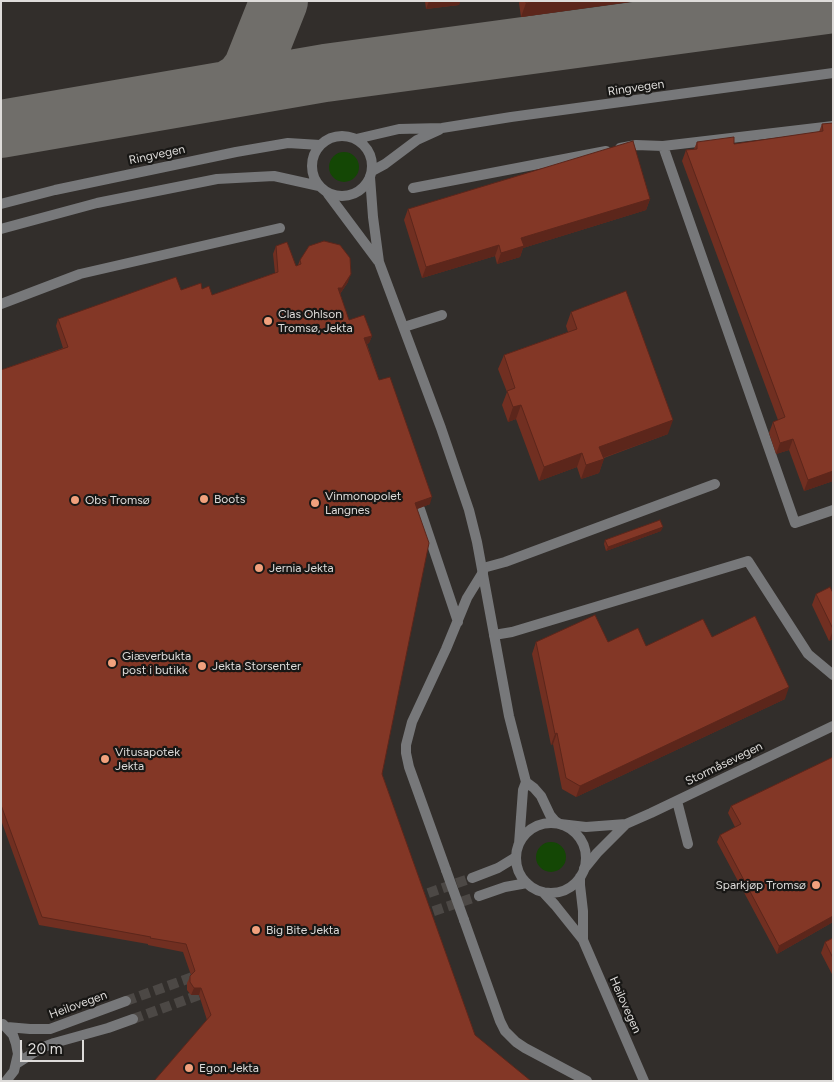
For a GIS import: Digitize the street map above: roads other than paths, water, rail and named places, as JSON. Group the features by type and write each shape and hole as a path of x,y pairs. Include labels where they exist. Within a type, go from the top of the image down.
{"street":[{"name":"Ringvegen","path":"356,139 382,134 399,128 442,128 833,73"},
{"path":"413,188 636,145 663,146 833,126"},
{"name":"Ringvegen","path":"371,174 417,140 442,128"},
{"path":"379,262 328,194 319,186 312,172 313,158 316,151 320,145 331,138 343,136 356,139 369,152 371,158 372,204 379,262 441,428 469,510 483,570 509,716 526,782 523,790 519,844 516,858 518,869 523,879 532,887 549,893 561,891 571,886 597,853 626,824"},
{"name":"Ringvegen","path":"1,204 55,190 236,152 288,143 320,145"},
{"path":"663,146 795,523 833,510"},
{"path":"328,194 341,197 353,195 364,188 371,174"},
{"path":"1,229 97,203 217,179 274,176 319,186"},
{"path":"1,304 80,274 280,228"},
{"path":"404,327 442,315"},
{"path":"587,1081 516,1042 508,1035 500,1021 409,767 406,745 412,722 435,675 467,598 483,570 715,484"},
{"path":"420,509 458,622"},
{"path":"494,635 512,632 748,561 808,654 833,675"},
{"name":"Stormåsevegen","path":"626,824 833,726"},
{"path":"526,782 541,796 555,821 575,832 582,841 586,852 580,885 583,912 583,940"},
{"path":"677,801 688,844"},
{"path":"519,844 526,833 538,825 549,823 586,827 626,824"},
{"path":"472,878 498,868 516,858"},
{"path":"478,896 505,887 527,883"},
{"path":"543,892 583,940"},
{"name":"Heilovegen","path":"583,940 644,1081"},
{"name":"Heilovegen","path":"4,1025 30,1029 50,1029 126,1001"},
{"path":"16,1064 54,1043 133,1019"},
{"path":"4,1025 13,1035 18,1054 14,1071 6,1081"}],"tunnel":[{"path":"414,898 472,878"},
{"path":"419,916 479,896"},
{"path":"126,1001 201,974"},
{"path":"133,1019 210,991"}],"place":[{"name":"Clas Ohlson Tromsø, Jekta","path":"268,321"},
{"name":"Boots","path":"204,499"},
{"name":"Obs Tromsø","path":"75,500"},
{"name":"Vinmonopolet Langnes","path":"315,503"},
{"name":"Jernia Jekta","path":"259,568"},
{"name":"Giæverbukta post i butikk","path":"112,663"},
{"name":"Jekta Storsenter","path":"202,666"},
{"name":"Vitusapotek Jekta","path":"105,759"},
{"name":"Sparkjøp Tromsø","path":"816,885"},
{"name":"Big Bite Jekta","path":"256,930"},
{"name":"Egon Jekta","path":"189,1068"}]}
